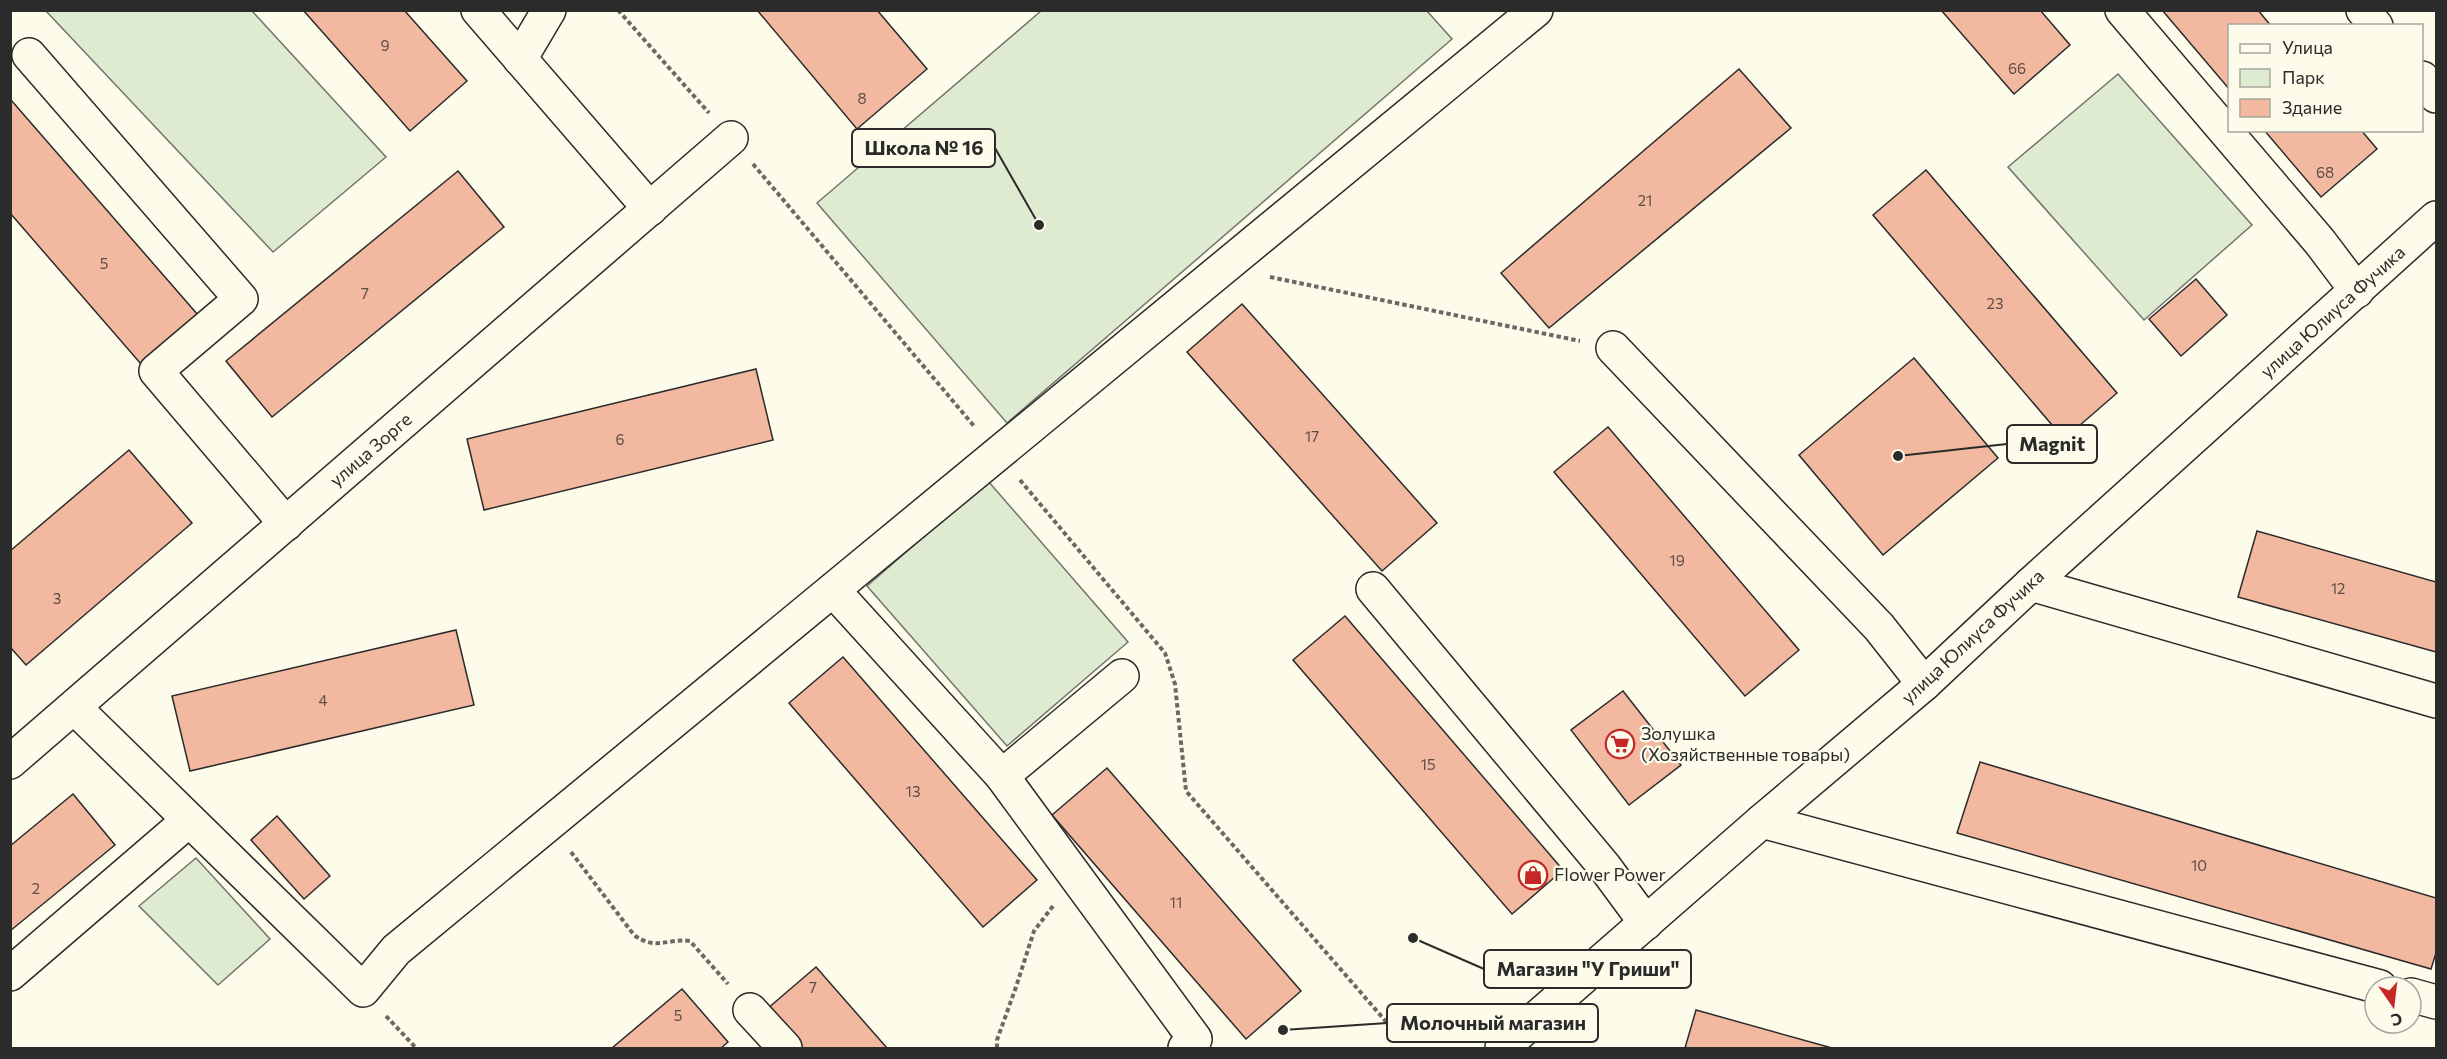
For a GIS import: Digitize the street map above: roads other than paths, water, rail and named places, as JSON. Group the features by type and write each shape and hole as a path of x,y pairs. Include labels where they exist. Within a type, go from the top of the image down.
{"street":[{"path":"478,10 650,209"},
{"path":"520,59 549,10"},
{"path":"74,707 363,990 396,950 1536,10"},
{"path":"2122,10 2320,242 2357,291"},
{"path":"2363,10 2374,24"},
{"path":"29,55 241,299 156,371 286,524"},
{"path":"2423,80 2436,96"},
{"name":"улица Зорге","path":"10,762 731,138"},
{"name":"улица Юлиуса Фучика","path":"1502,1048 1762,821 1924,684 2031,584 2436,218"},
{"path":"1613,348 1879,627 1924,684"},
{"path":"2031,584 2436,701"},
{"path":"1373,589 1596,857 1646,923"},
{"path":"833,590 1002,776 1196,1039 1185,1048"},
{"path":"1002,776 1122,676"},
{"path":"10,974 189,820"},
{"path":"1762,821 2363,982"},
{"path":"750,1010 785,1048"}],"place":[{"name":"Школа № 16","path":"1039,225"},
{"name":"Magnit","path":"1898,456"},
{"name":"Золушка (Хозяйственные товары)","path":"1620,744"},
{"name":"Flower Power","path":"1533,875"},
{"name":"Магазин \"У Гриши\"","path":"1413,938"},
{"name":"Молочный магазин","path":"1283,1030"}]}
